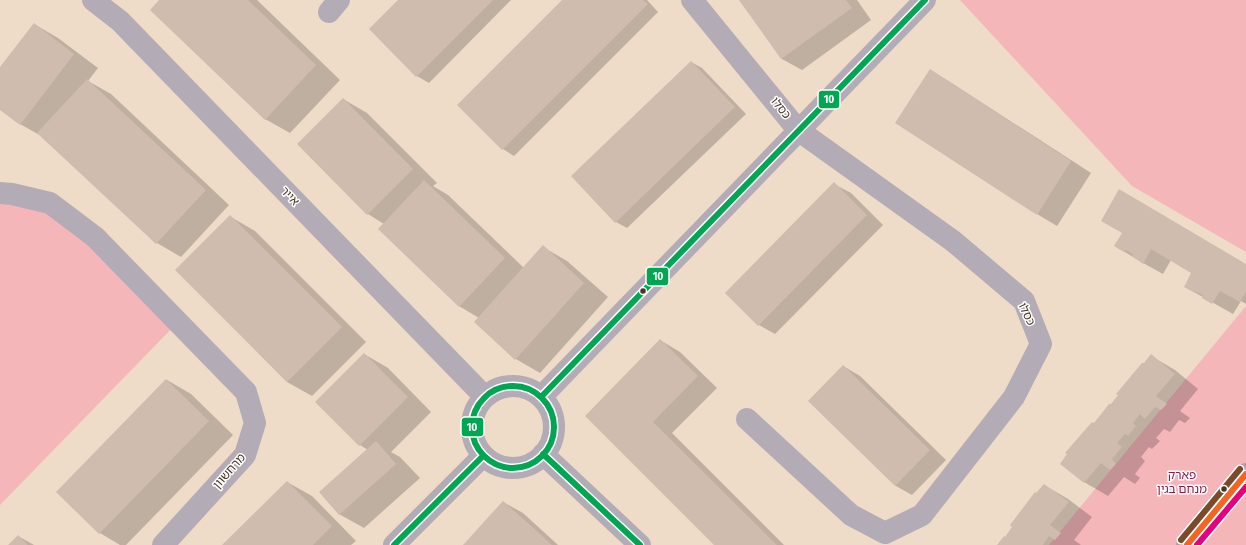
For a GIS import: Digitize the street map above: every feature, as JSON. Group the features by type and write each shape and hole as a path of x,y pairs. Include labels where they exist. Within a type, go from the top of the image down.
{"main road":[{"path":"1187,545 1246,474"}],"street":[{"name":"אייר","path":"93,0 120,21 485,397"},
{"name":"כסלו","path":"692,0 798,130 953,241 1024,301 1041,344 1014,397 922,515 886,533 851,515 747,419"},
{"path":"541,398 925,0"},
{"name":"מרחשוון","path":"0,193 12,194 50,203 95,237 246,392 256,423 245,455 163,545"},
{"path":"507,386 519,386 531,390 541,398 549,408 553,419 553,432 550,444 543,454 533,463 520,468 507,468 494,464 483,456 476,445 472,433 472,420 477,407 485,397 495,390 507,386"},
{"path":"543,454 640,545"},
{"path":"394,545 483,456"}],"green space":[{"path":"960,0 1246,0 1246,252 1132,186"},
{"path":"0,203 62,212 179,321 0,505"},
{"name":"פארק מנחם בגין","path":"1246,306 1246,545 1049,545"}],"building":[{"path":"159,0 248,0 316,65 265,120 150,10"},
{"path":"398,0 493,0 416,77 369,29"},
{"path":"562,0 643,0 648,4 502,150 457,105"},
{"path":"739,0 846,0 852,8 781,59"},
{"path":"34,23 74,54 20,125 0,110 0,67"},
{"path":"691,61 735,107 615,223 571,176"},
{"path":"930,69 1071,161 1037,215 895,123"},
{"path":"87,79 206,190 156,244 37,133"},
{"path":"343,98 413,169 367,215 297,144"},
{"path":"424,180 505,258 459,307 378,229"},
{"path":"834,182 867,215 758,326 725,293"},
{"path":"1119,189 1246,264 1246,292 1240,302 1220,291 1212,304 1202,298 1203,295 1196,292 1195,293 1184,287 1191,273 1151,249 1143,264 1132,256 1133,254 1126,250 1124,252 1114,246 1122,233 1101,221"},
{"path":"230,215 342,327 287,382 175,270"},
{"path":"543,245 584,283 515,360 474,322"},
{"path":"660,339 698,376 653,422 777,545 714,545 585,416"},
{"path":"364,353 408,397 359,446 315,402"},
{"path":"1151,354 1175,374 1156,396 1167,404 1161,410 1155,407 1145,419 1140,414 1133,423 1136,426 1128,436 1125,434 1117,443 1122,447 1112,459 1116,464 1110,470 1101,463 1084,483 1060,464 1067,454 1065,453 1092,422 1094,423 1109,404 1111,404 1118,395 1116,394"},
{"path":"843,365 930,450 895,486 808,401"},
{"path":"166,379 209,421 99,534 56,492"},
{"path":"376,441 396,464 339,515 319,492"},
{"path":"287,481 332,526 313,545 222,545"},
{"path":"1044,484 1069,502 1050,525 1061,533 1055,540 1049,536 1043,545 997,545 1004,536 1005,537 1012,527 1010,525 1035,492 1036,493"},
{"path":"503,501 539,533 552,545 463,545"},
{"path":"18,535 28,545 8,545"}],"transit line":[{"name":"10","path":"541,397 925,0"},
{"name":"10","path":"513,386 529,389 542,398 551,411 554,427 551,443 542,456 529,465 513,468 497,465 484,456 475,443 472,427 475,411 484,398 497,389 513,386"},
{"name":"10","path":"543,454 640,545"},
{"name":"10","path":"394,545 483,456"},
{"path":"1181,540 1240,469"},
{"path":"1187,545 1246,474"},
{"path":"1197,545 1246,487"}]}
